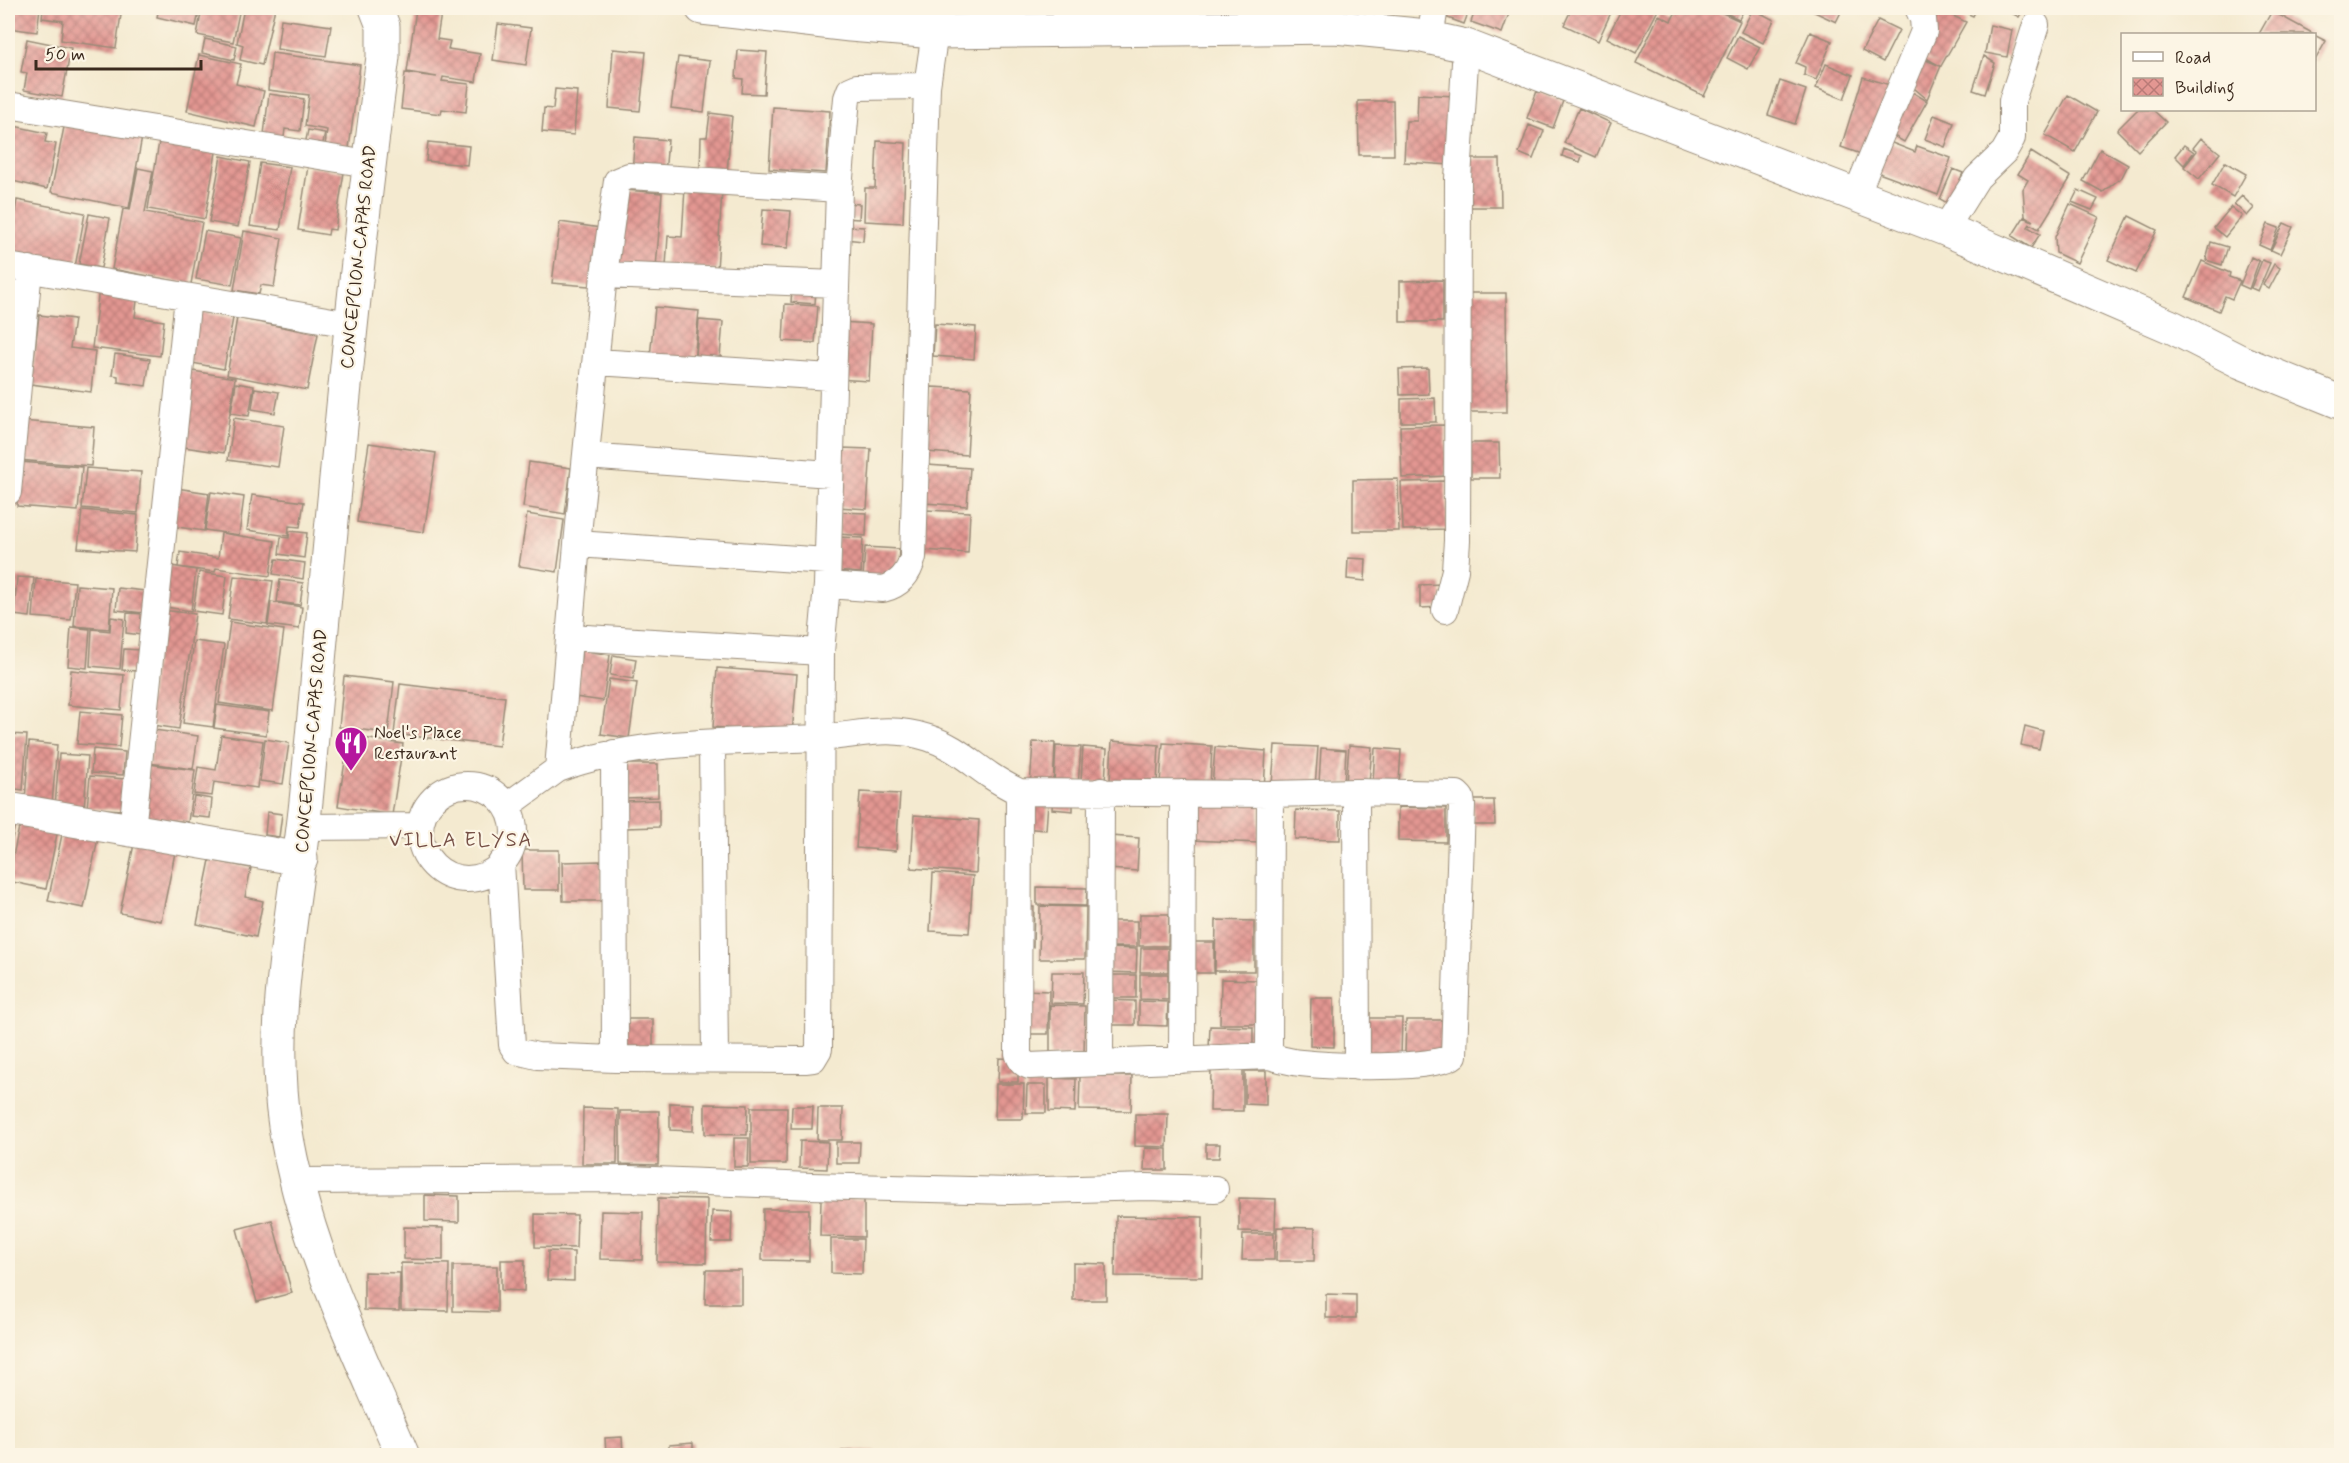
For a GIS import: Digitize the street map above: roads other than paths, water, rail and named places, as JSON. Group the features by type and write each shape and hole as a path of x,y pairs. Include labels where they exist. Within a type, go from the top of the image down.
{"street":[{"name":"CONCEPCION-CAPAS ROAD","path":"376,8 382,26 383,57 350,324 301,859 284,982 279,1043 285,1126 296,1181 317,1255 403,1455"},
{"path":"702,8 935,32 1297,26 1374,30 1432,22 1466,46 1945,229 2174,328 2241,362 2342,403"},
{"path":"1857,195 1923,31 1923,19 1918,8"},
{"path":"1945,229 1977,178 2004,152 2012,138 2012,101 2036,25"},
{"path":"577,544 826,573 883,589 898,583 906,574 913,557 927,86 935,32"},
{"path":"1445,610 1454,578 1457,541 1458,179 1466,46"},
{"path":"501,863 514,1048 520,1053 537,1056 615,1059 813,1059 819,1049 821,652 830,474 838,189 847,98 850,90 857,87 927,86"},
{"path":"8,105 368,164"},
{"path":"558,769 577,544 604,274 614,189 617,181 629,176 838,189"},
{"path":"8,492 18,267 350,324"},
{"path":"604,274 836,285"},
{"path":"132,830 188,297"},
{"path":"597,362 831,377"},
{"path":"586,456 830,474"},
{"path":"570,637 821,652"},
{"path":"507,806 558,769 614,753 652,747 820,738 863,731 899,731 930,738 956,749 991,776 1018,792 1457,794 1461,798 1462,805 1454,1055 1443,1060 1422,1063 1357,1067 1303,1064 1269,1056 1029,1066 1020,1060 1018,1053 1018,792"},
{"path":"712,743 715,1059"},
{"path":"614,753 615,1059"},
{"path":"476,785 494,792 507,806 514,826 512,848 501,863 484,877 465,879 446,875 431,862 422,845 420,826 426,808 439,794 456,786 476,785"},
{"path":"1100,1063 1101,791"},
{"path":"1356,792 1357,1067"},
{"path":"1182,1060 1183,793"},
{"path":"1269,1056 1270,794"},
{"path":"8,809 301,859"},
{"path":"304,827 420,826"},
{"path":"296,1181 629,1179 1010,1191 1147,1187 1215,1189"}],"place":[{"name":"Noel's Place Restaurant","path":"351,772"}],"district":[{"name":"VILLA ELYSA","path":"461,840"}]}
